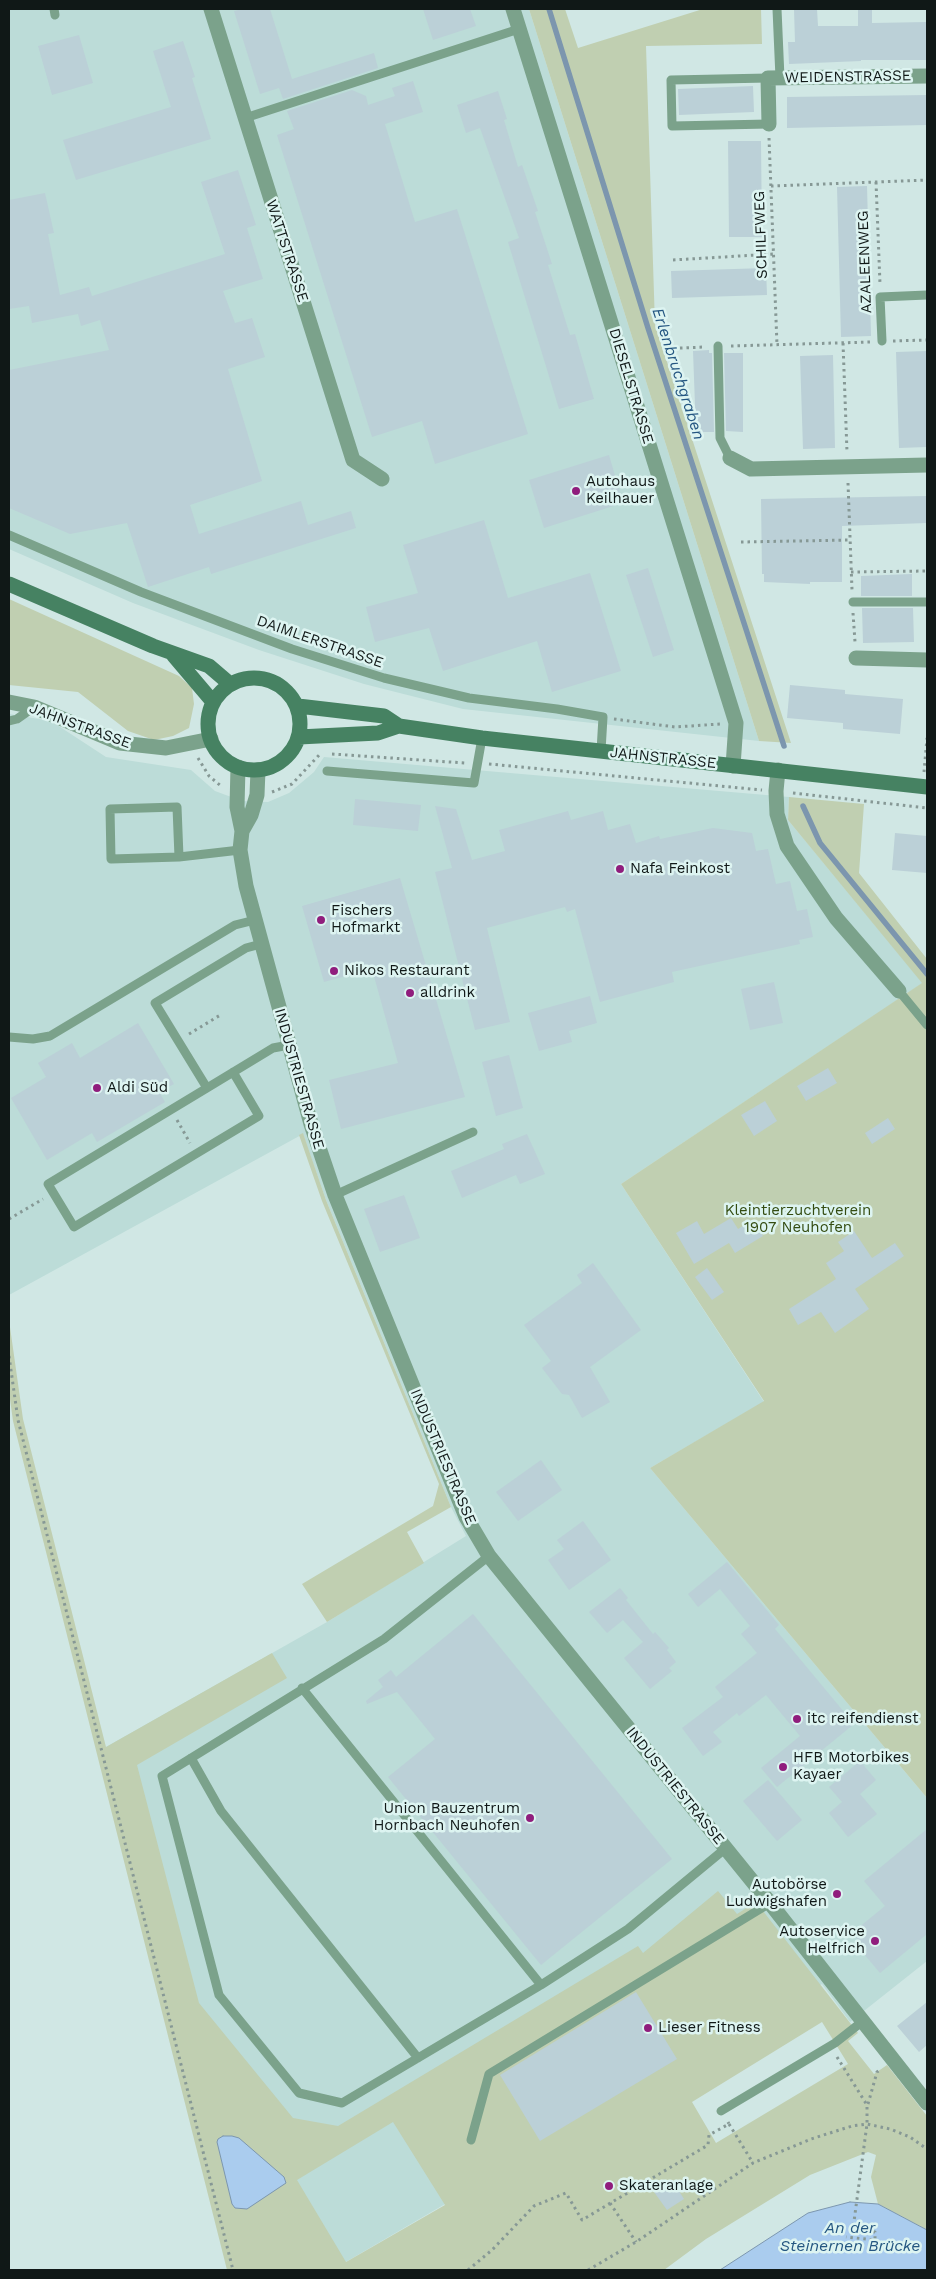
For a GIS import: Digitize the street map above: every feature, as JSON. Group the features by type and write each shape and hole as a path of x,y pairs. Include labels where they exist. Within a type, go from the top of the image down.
{"street":[{"name":"WATTSTRASSE","path":"211,9 353,460 382,479"},
{"name":"DIESELSTRASSE","path":"513,9 736,723 733,766"},
{"name":"WEIDENSTRASSE","path":"769,124 774,78 927,76"},
{"path":"730,458 751,469 927,465"},
{"path":"9,584 173,655 208,666 230,684"},
{"path":"173,655 213,702"},
{"path":"856,658 927,660"},
{"path":"256,677 269,679 281,685 291,695 298,706 301,721 299,737 293,749 284,760 272,767 258,770 238,767 226,761 217,751 210,739 209,714 213,702 230,684 242,679 256,677"},
{"name":"JAHNSTRASSE","path":"9,702 34,707 128,745 166,748 210,739"},
{"name":"JAHNSTRASSE","path":"298,706 384,716 399,726 482,738 925,787"},
{"name":"JAHNSTRASSE","path":"299,737 378,733 399,726"},
{"name":"INDUSTRIESTRASSE","path":"238,767 237,807 242,831 240,850 246,886 311,1124 335,1195 466,1517 490,1556 770,1903 927,2103"},
{"name":"INDUSTRIESTRASSE","path":"242,831 252,815 257,794 258,770"},
{"path":"778,770 777,814 787,846 836,918 899,991"}],"lane":[{"path":"774,78 777,9"},
{"path":"245,118 520,30"},
{"name":"WEIDENSTRASSE","path":"769,124 672,126 671,80 774,78"},
{"path":"880,297 927,295"},
{"name":"AZALEENWEG","path":"880,297 882,341"},
{"path":"718,346 720,438 730,458"},
{"name":"DAIMLERSTRASSE","path":"9,535 140,592 292,649 384,678 469,698 603,717"},
{"path":"853,602 927,602"},
{"path":"9,721 17,719 34,707"},
{"path":"601,751 603,717"},
{"path":"327,771 474,783 482,738"},
{"path":"178,857 177,807 110,809 111,859 178,857 240,850"},
{"path":"9,1037 33,1039 50,1036 235,925 255,920"},
{"path":"207,1088 155,1003 246,948 261,944"},
{"path":"899,991 927,1026"},
{"path":"233,1072 259,1116 74,1227 48,1184 171,1110 233,1072 273,1048 289,1045"},
{"path":"335,1195 473,1132"},
{"path":"490,1556 384,1639 162,1776 220,1995 299,2093 342,2103 541,1985 628,1929 726,1848"},
{"path":"302,1688 541,1985"},
{"path":"191,1758 221,1811 418,2058"},
{"path":"471,2140 489,2074 770,1903"},
{"path":"721,2111 830,2045 864,2021"}],"path":[{"name":"SCHILFWEG","path":"769,124 777,345"},
{"path":"771,186 927,180"},
{"name":"AZALEENWEG","path":"876,182 880,297"},
{"path":"673,260 773,254"},
{"path":"680,348 927,340"},
{"path":"741,542 850,540 843,343"},
{"path":"851,572 927,571"},
{"path":"603,717 675,726 736,723"},
{"path":"925,787 927,738"},
{"path":"257,794 267,794 292,784 320,753 478,763 927,808"},
{"path":"178,1041 222,1014"},
{"path":"171,1110 197,1154"},
{"path":"9,1219 54,1194"},
{"path":"9,1356 21,1430 233,2270"},
{"path":"830,2045 868,2105"},
{"path":"846,2237 875,2240 875,2232 853,2230 868,2105 877,2072"},
{"path":"721,2111 753,2163"},
{"path":"468,2270 492,2250 534,2206 566,2194 582,2220 708,2145 709,2135 729,2124"},
{"path":"588,2270 636,2242 753,2163 811,2139 852,2126 867,2124 890,2128 910,2137 927,2149"},
{"path":"610,2203 636,2242"}],"shaded area":[{"path":"9,9 529,9 759,741 463,709 364,684 259,650 133,603 9,549"},
{"path":"9,714 51,721 106,757 191,770 215,791 242,801 268,802 289,793 314,772 324,757 789,797 788,820 923,983 621,1184 764,1402 650,1468 927,1798 927,1961 850,2022 822,1984 332,2270 238,2270 106,1747 327,1622 466,1536 451,1507 326,1200 303,1134 9,1295"}],"green space":[{"path":"529,9 565,9 578,48 703,9 761,9 762,44 646,46 655,325 791,743 759,741"},
{"path":"9,599 179,676 192,688 194,704 189,728 173,736 154,740 128,731 78,692 9,685"},
{"name":"Kleintierzuchtverein 1907 Neuhofen","path":"789,797 864,804 859,873 927,959 927,1798 650,1468 764,1401 621,1184 922,983 788,820"},
{"path":"303,1133 326,1200 451,1507 407,1532 424,1563 327,1622 302,1584 433,1506 439,1484 322,1201 299,1135"},
{"path":"9,1320 23,1419 106,1747 272,1653 287,1678 137,1765 199,2003 293,2118 338,2126 638,1946 643,1953 718,1891 737,1914 756,1902 858,2033 848,2041 874,2074 887,2065 927,2116 927,2230 878,2204 871,2177 876,2155 868,2152 810,2175 706,2239 664,2270 227,2270 13,1421 9,1392","holes":["822,2022 848,2064 716,2143 692,2102","393,2122 445,2205 346,2262 297,2180"]}],"water":[{"path":"223,2136 239,2138 284,2177 286,2183 247,2209 235,2208 232,2204 217,2142"},
{"name":"An der Steinernen Brücke","path":"850,2202 878,2204 927,2230 927,2270 720,2270 808,2213"}],"building":[{"path":"242,9 270,9 292,79 374,53 378,68 283,99 279,88 260,94 234,11"},
{"path":"423,9 470,9 476,26 433,40"},
{"path":"794,9 817,9 818,26 858,26 858,9 872,9 872,23 927,22 927,60 861,60 789,64 788,42 795,42"},
{"path":"79,35 93,83 52,95 38,46"},
{"path":"183,41 195,77 192,78 211,139 76,180 63,140 171,107 153,51"},
{"path":"413,81 423,112 385,124 415,222 457,209 528,434 435,464 422,421 372,437 277,135 294,129 287,111 352,90 366,96 368,105 395,96 392,88"},
{"path":"753,86 754,112 679,115 678,89"},
{"path":"498,91 507,119 504,120 518,167 522,165 538,211 535,212 552,264 548,265 570,335 575,334 594,399 559,409 508,242 519,238 480,128 466,133 457,105"},
{"path":"927,95 927,125 787,128 787,97"},
{"path":"728,141 761,141 762,237 729,237"},
{"path":"238,170 256,225 247,228 263,279 223,291 235,323 252,318 265,357 228,369 262,481 190,505 199,534 301,501 308,525 351,511 356,528 211,574 209,567 148,587 127,523 70,534 9,508 9,370 109,350 100,320 81,326 78,314 32,323 29,306 9,309 9,200 45,193 54,233 48,234 60,295 89,287 92,296 225,254 201,182"},
{"path":"867,186 871,336 841,337 837,187"},
{"path":"766,268 767,295 672,298 671,271"},
{"path":"709,350 709,353 712,353 714,432 696,432 693,351"},
{"path":"927,351 927,447 899,448 896,352"},
{"path":"724,353 743,353 743,432 726,431"},
{"path":"833,355 835,448 803,449 800,356"},
{"name":"Autohaus Keilhauer","path":"609,455 623,503 544,528 529,480"},
{"path":"927,496 927,523 842,526 842,582 810,582 810,584 764,582 764,574 762,574 761,499"},
{"path":"484,520 508,598 590,573 621,671 552,692 537,641 443,671 429,628 375,642 366,607 418,593 403,545"},
{"path":"648,568 674,650 653,657 626,575"},
{"path":"912,574 912,596 861,596 861,576"},
{"path":"862,608 913,608 914,642 863,643"},
{"path":"790,685 845,690 845,694 903,699 900,734 843,729 843,723 787,718"},
{"path":"355,799 421,805 418,831 353,825"},
{"path":"435,806 456,809 472,860 505,851 499,830 568,811 571,820 603,811 608,830 630,824 636,843 659,836 660,839 713,828 752,833 756,851 768,849 776,884 790,881 797,911 807,909 813,937 799,940 800,944 672,972 674,982 600,1002 575,909 567,912 565,907 487,928 510,1022 475,1030 435,872 452,868"},
{"path":"895,833 927,836 927,873 892,870"},
{"path":"400,878 465,1097 341,1129 329,1080 398,1063 372,969 324,982 302,906"},
{"path":"774,982 783,1023 750,1030 741,989"},
{"path":"590,996 597,1023 569,1031 572,1042 539,1051 528,1013"},
{"name":"Aldi Süd","path":"138,1023 174,1084 159,1092 165,1102 97,1142 92,1133 47,1160 11,1098 46,1077 38,1063 72,1043 80,1058"},
{"path":"509,1055 523,1108 496,1116 482,1062"},
{"path":"828,1068 837,1083 806,1101 797,1086"},
{"path":"765,1101 777,1121 754,1136 741,1115"},
{"path":"888,1118 895,1129 872,1144 865,1133"},
{"path":"527,1134 545,1174 520,1184 516,1175 462,1198 451,1171 504,1149 502,1144"},
{"path":"404,1195 420,1238 380,1252 364,1209"},
{"path":"731,1218 738,1229 753,1220 763,1236 735,1253 729,1243 694,1264 676,1233 697,1221 704,1234"},
{"path":"854,1231 872,1258 895,1243 904,1256 855,1289 869,1309 835,1333 821,1312 798,1325 789,1309 836,1279 826,1263 844,1251 838,1242"},
{"path":"593,1263 641,1330 590,1367 610,1402 582,1418 569,1395 562,1394 542,1368 551,1361 524,1325 582,1283 577,1275"},
{"path":"707,1268 724,1292 712,1300 695,1277"},
{"path":"541,1460 562,1490 518,1521 496,1492"},
{"path":"583,1521 611,1560 569,1590 548,1560 564,1549 557,1540"},
{"path":"727,1562 779,1625 775,1629 854,1724 777,1787 761,1768 800,1736 766,1695 739,1716 737,1713 713,1732 722,1742 703,1756 682,1728 723,1697 715,1687 757,1653 741,1634 750,1626 720,1589 698,1607 688,1594"},
{"path":"620,1588 628,1598 626,1600 653,1634 655,1632 669,1648 667,1650 676,1662 669,1668 672,1671 650,1689 624,1658 643,1642 623,1620 607,1633 589,1612"},
{"name":"Union Bauzentrum Hornbach Neuhofen","path":"473,1614 672,1859 541,1965 388,1777 435,1739 397,1692 367,1704 366,1701 383,1687 378,1680 391,1670 396,1677"},
{"path":"860,1761 876,1780 860,1794 877,1814 848,1837 829,1813 842,1802 829,1787"},
{"path":"768,1780 802,1820 777,1841 743,1801"},
{"path":"927,1829 927,1934 880,1973 859,1948 862,1945 852,1933 885,1906 864,1881"},
{"name":"Lieser Fitness","path":"636,1992 677,2059 540,2141 500,2075"},
{"path":"927,2002 927,2045 919,2052 897,2026"},
{"path":"672,2180 684,2199 667,2210 654,2192"}],"waterway":[{"name":"Erlenbruchgraben","path":"549,9 648,328 784,746"},
{"name":"Erlenbruchgraben","path":"803,806 820,843 927,974"}],"place":[{"name":"Autohaus Keilhauer","path":"576,491"},
{"name":"Nafa Feinkost","path":"620,869"},
{"name":"Fischers Hofmarkt","path":"321,920"},
{"name":"Nikos Restaurant","path":"334,971"},
{"name":"alldrink","path":"410,993"},
{"name":"Aldi Süd","path":"97,1088"},
{"name":"itc reifendienst","path":"797,1719"},
{"name":"HFB Motorbikes Kayaer","path":"783,1767"},
{"name":"Union Bauzentrum Hornbach Neuhofen","path":"530,1818"},
{"name":"Autobörse Ludwigshafen","path":"837,1894"},
{"name":"Autoservice Helfrich","path":"875,1941"},
{"name":"Lieser Fitness","path":"648,2028"},
{"name":"Skateranlage","path":"609,2186"}]}
